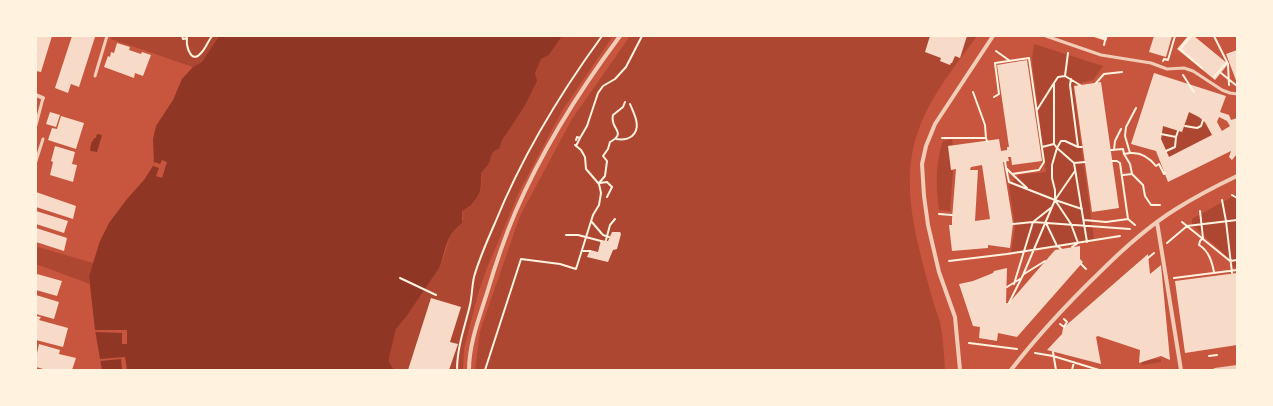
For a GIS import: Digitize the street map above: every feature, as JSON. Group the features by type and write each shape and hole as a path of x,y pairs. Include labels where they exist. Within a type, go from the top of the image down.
{"street":[{"path":"469,370 469,361 476,330 501,248 518,205 566,116 603,59 620,36"},
{"path":"960,370 955,317 939,272 928,225 922,164 926,146 935,124 993,36"},
{"path":"36,95 42,98"},
{"path":"1011,370 1065,305 1121,252 1157,222 1175,210 1237,176"},
{"path":"1157,222 1181,370"},
{"path":"1215,370 1237,367"}],"lane":[{"path":"95,76 108,36"},
{"path":"1046,36 1101,55 1151,63 1167,69 1184,68 1193,71 1222,90 1237,94"},
{"path":"36,125 42,98"},
{"path":"36,161 43,139"}],"path":[{"path":"182,36 183,39 187,38 186,45 189,53 193,56 201,54 212,36"},
{"path":"457,370 462,335 471,303 474,278 485,246 503,203 543,124 575,73 602,36"},
{"path":"485,370 521,259 560,264 576,268 591,221 601,200 601,192 598,183 586,169 585,157 576,145 587,126 598,93 603,86 615,79 626,67 642,36"},
{"path":"1099,36 1106,37 1104,45"},
{"path":"1161,67 1164,59 1168,60 1175,36"},
{"path":"1191,36 1180,49 1203,68"},
{"path":"1214,36 1227,62 1230,93"},
{"path":"996,51 1010,61"},
{"path":"1064,76 1068,53"},
{"path":"994,97 999,94 995,63 1028,58 1044,162 1039,170 1012,174"},
{"path":"1210,82 1227,62"},
{"path":"1178,68 1194,92"},
{"path":"1096,83 1104,74 1122,72"},
{"path":"1208,73 1214,77"},
{"path":"1221,73 1237,86"},
{"path":"1036,110 1058,77 1064,76 1080,85"},
{"path":"1071,79 1070,86 1078,147"},
{"path":"1054,82 1054,144 1074,163 1087,242"},
{"path":"942,138 986,139 985,125 973,92"},
{"path":"616,139 619,133 613,124 613,115 623,107 625,102"},
{"path":"598,183 605,176 607,161 603,156 608,149 610,142 616,139 628,139 637,129 635,117 630,104"},
{"path":"1130,153 1125,136 1126,127 1136,108"},
{"path":"1184,126 1197,128 1201,126 1203,120"},
{"path":"1114,150 1115,141 1121,130"},
{"path":"1166,151 1175,147 1178,131"},
{"path":"1161,134 1176,136"},
{"path":"576,140 577,137 580,138"},
{"path":"1078,243 1071,224 1055,200 1056,190 1052,178 1052,165 1057,148 1061,141 1082,147"},
{"path":"1042,147 1054,144"},
{"path":"1123,147 1124,154 1130,164 1132,174 1142,185 1145,196 1151,205 1160,205"},
{"path":"1111,150 1127,147"},
{"path":"1124,154 1141,154 1150,158 1156,166 1159,164 1164,174 1165,173"},
{"path":"1028,189 1012,174 1006,168 1005,161 1008,179 1009,182 1082,209"},
{"path":"1112,161 1117,161 1120,163 1123,175 1128,220"},
{"path":"1074,163 1085,162"},
{"path":"1009,303 1023,275 1055,200 1075,171"},
{"path":"1123,175 1132,174"},
{"path":"598,183 607,182 612,187 607,197"},
{"path":"1232,195 1237,198"},
{"path":"1222,200 1226,221 1231,272"},
{"path":"1014,284 1033,222 1052,206"},
{"path":"1200,211 1203,238 1198,245 1203,248 1211,260 1214,273"},
{"path":"939,214 952,215"},
{"path":"606,240 610,225 615,219"},
{"path":"1084,220 1106,222 1128,220 1135,225"},
{"path":"1162,247 1188,226 1237,220"},
{"path":"591,221 603,236 608,237"},
{"path":"1046,222 1061,249"},
{"path":"1013,224 1046,222 1130,229"},
{"path":"1182,222 1230,261 1237,260"},
{"path":"566,235 578,235 601,241"},
{"path":"949,261 1033,250 1120,236"},
{"path":"1072,247 1078,243"},
{"path":"582,251 590,251"},
{"path":"1023,275 1045,261"},
{"path":"1081,264 1086,269"},
{"path":"1182,277 1231,272 1237,270"},
{"path":"400,278 436,295"},
{"path":"1007,287 1014,284 1021,278"},
{"path":"1060,324 1064,327 1067,322 1064,319"},
{"path":"969,343 1017,349"},
{"path":"1033,352 1053,356 1099,370"},
{"path":"1053,352 1056,370"},
{"path":"1209,356 1217,355"},
{"path":"1072,370 1074,362"},
{"path":"1086,365 1086,370"}],"shaded area":[{"path":"112,36 219,36 202,62 193,67 111,39"},
{"path":"219,36 562,36 549,55 541,59 535,73 537,81 524,107 503,139 499,149 492,154 488,165 481,173 481,187 479,194 470,206 462,211 462,223 456,228 449,238 439,268 406,317 396,329 389,358 389,362 394,370 102,370 95,330 89,276 100,241 109,223 144,180 153,166 153,139 156,126 173,100 182,79 193,67 202,62"},
{"path":"562,36 613,36 562,111 520,190 487,268 478,294 464,349 463,370 394,370 389,362 389,358 396,329 406,317 443,259 450,236 463,219 462,211 470,206 477,198 481,187 481,173 488,165 492,154 499,149 541,59 549,55"},
{"path":"630,36 977,36 938,90 925,114 913,148 910,170 912,214 921,258 940,322 945,370 475,370 480,331 520,216 572,119"},
{"path":"1034,44 1103,66 1093,80 1073,85 1094,240 1011,253 1015,226 1009,186 1019,175 1046,172 1032,61"},
{"path":"1189,112 1203,121 1212,135 1169,157 1161,139 1163,126 1182,132"},
{"path":"97,134 102,135 97,152 91,151 92,141 96,138"},
{"path":"952,139 953,145 948,146 951,170 953,171 950,211 939,210 937,193 937,166 940,149 943,141"},
{"path":"1237,194 1237,267 1233,267 1232,259 1230,259 1192,225 1192,219"},
{"path":"38,247 93,263 89,276 90,284 36,264"},
{"path":"1161,359 1161,362 1142,365 1142,360"}],"pier":[{"path":"162,160 167,162 162,178 156,176 159,168 153,166 154,162 160,164"},
{"path":"95,330 127,330 127,344 122,344 122,333 95,332"},
{"path":"125,357 127,370 122,370 121,359 100,361 100,359"}],"building":[{"path":"36,36 52,36 41,72 36,71"},
{"path":"72,36 95,37 79,87 71,84 68,93 55,88"},
{"path":"930,36 967,36 960,58 955,56 950,65 940,61 941,58 925,52"},
{"path":"1091,36 1108,36 1106,41"},
{"path":"1154,36 1172,36 1166,57 1149,52"},
{"path":"1188,36 1194,36 1228,64 1215,80 1177,49"},
{"path":"117,43 130,47 129,50 141,54 142,52 151,55 143,76 135,73 134,78 104,67 108,56 110,57 111,52 114,53"},
{"path":"1237,50 1237,83 1226,54"},
{"path":"1027,60 1042,161 1012,165 1011,157 1008,157 1009,161 1003,162 1013,224 1010,248 988,245 988,248 952,251 949,225 952,225 956,169 951,170 948,146 999,139 1001,151 1007,150 1007,147 1009,147 997,65","holes":["982,165 990,219 975,221 978,170 970,170 971,167"]},
{"path":"1154,73 1226,96 1220,112 1229,115 1231,120 1237,118 1237,154 1232,160 1229,157 1231,151 1168,182 1156,151 1131,144","holes":["1189,112 1205,122 1212,135 1169,157 1161,139 1163,126 1182,132","1219,117 1227,121 1230,126 1222,131 1217,122"]},
{"path":"1101,82 1119,208 1092,212 1074,86"},
{"path":"50,112 60,115 56,127 46,124"},
{"path":"61,116 84,123 76,149 48,140 52,128 57,129"},
{"path":"55,146 75,152 72,164 77,165 73,182 50,175 53,162 51,161"},
{"path":"36,192 76,206 73,219 36,207"},
{"path":"36,211 68,221 64,233 36,224"},
{"path":"36,228 67,238 64,251 36,242"},
{"path":"612,232 620,232 621,234 617,249 613,250 608,262 587,257 590,250 598,252 601,240 608,241"},
{"path":"1080,246 1080,259 1083,262 1017,337 998,333 997,341 979,338 980,327 973,326 959,284 973,281 993,273 994,271 1007,268 1006,303 1009,303 1055,250"},
{"path":"1148,254 1150,274 1161,265 1170,360 1161,356 1139,363 1140,350 1098,336 1096,337 1101,364 1047,350 1062,334 1063,328"},
{"path":"1237,273 1237,345 1185,353 1175,281"},
{"path":"37,274 62,281 57,296 36,290"},
{"path":"36,295 59,302 54,319 36,314"},
{"path":"431,298 461,307 450,342 458,344 449,370 408,370"},
{"path":"36,316 41,317 39,320 68,328 63,347 36,340"},
{"path":"39,344 60,350 59,354 76,358 72,370 47,370 36,367"}]}
